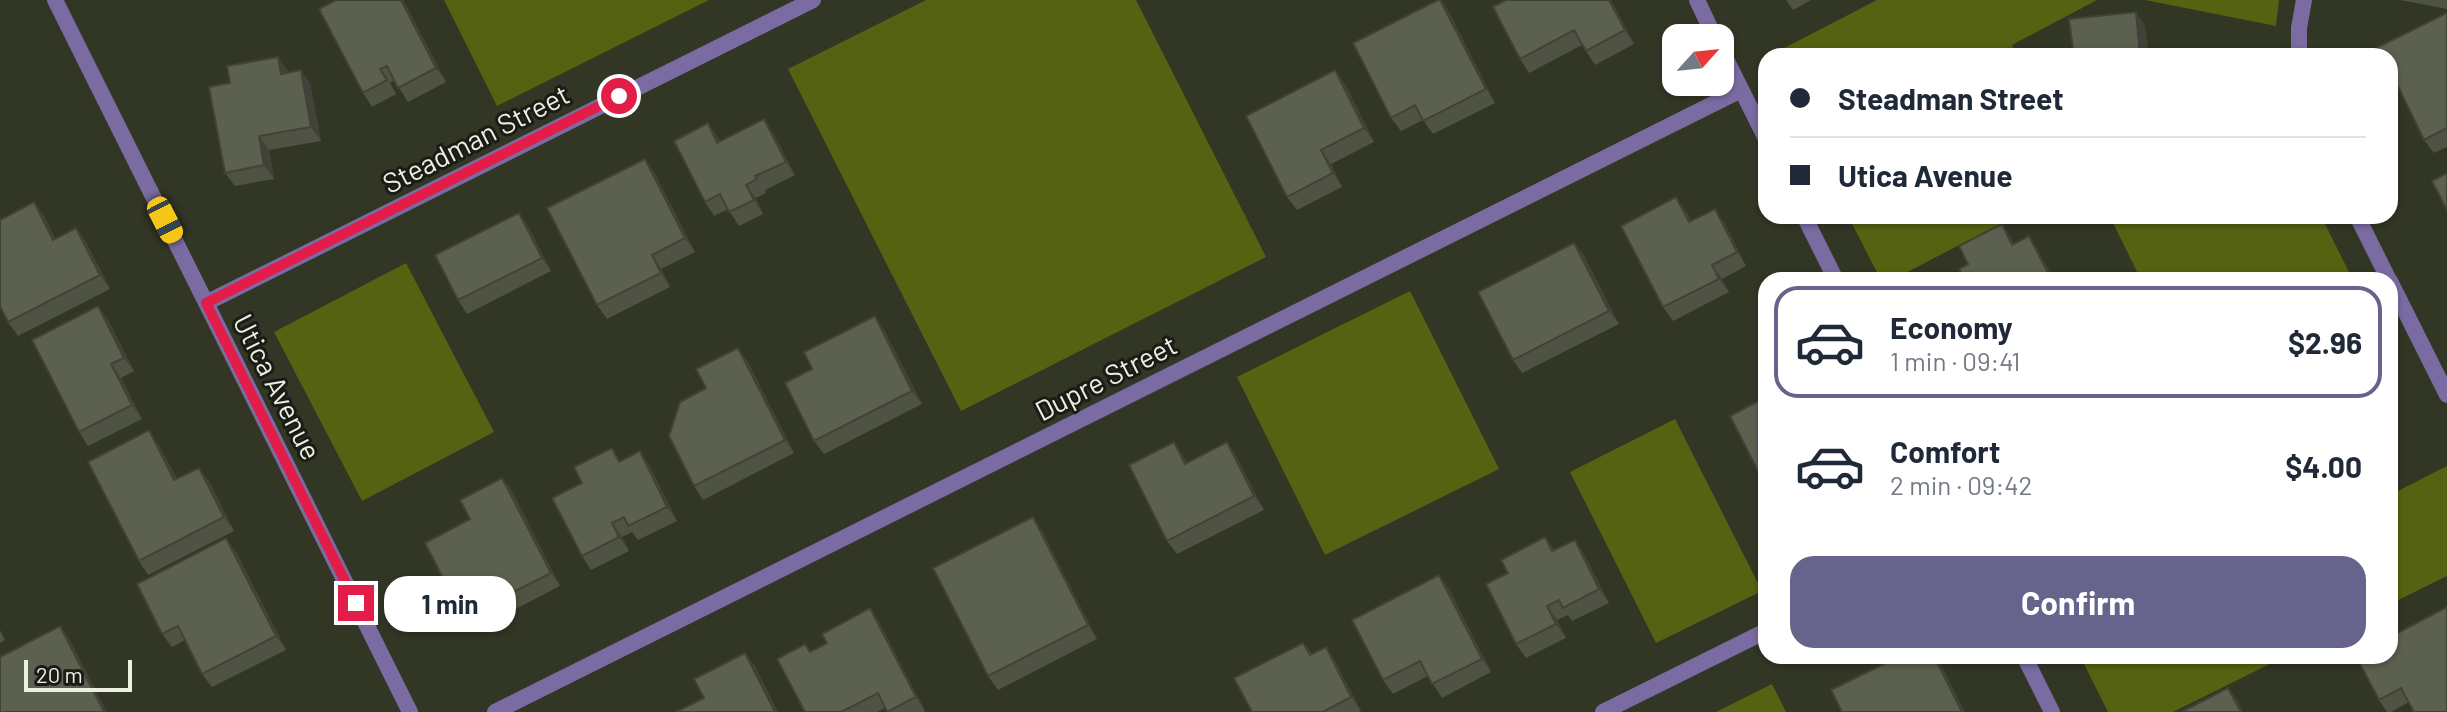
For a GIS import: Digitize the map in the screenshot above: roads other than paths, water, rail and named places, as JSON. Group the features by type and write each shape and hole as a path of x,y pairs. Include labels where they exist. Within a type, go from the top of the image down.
{"street":[{"name":"Utica Avenue","path":"55,0 410,712"},
{"name":"Steadman Street","path":"206,303 813,0"},
{"path":"1697,0 1708,24"},
{"path":"2299,48 2304,0"},
{"path":"1734,76 1758,123"},
{"name":"Dupre Street","path":"495,712 1741,90"},
{"path":"1808,224 1832,272"},
{"path":"2361,224 2385,272"},
{"path":"2398,297 2447,395"},
{"path":"1603,712 1758,635"},
{"path":"2028,664 2052,712"}]}
